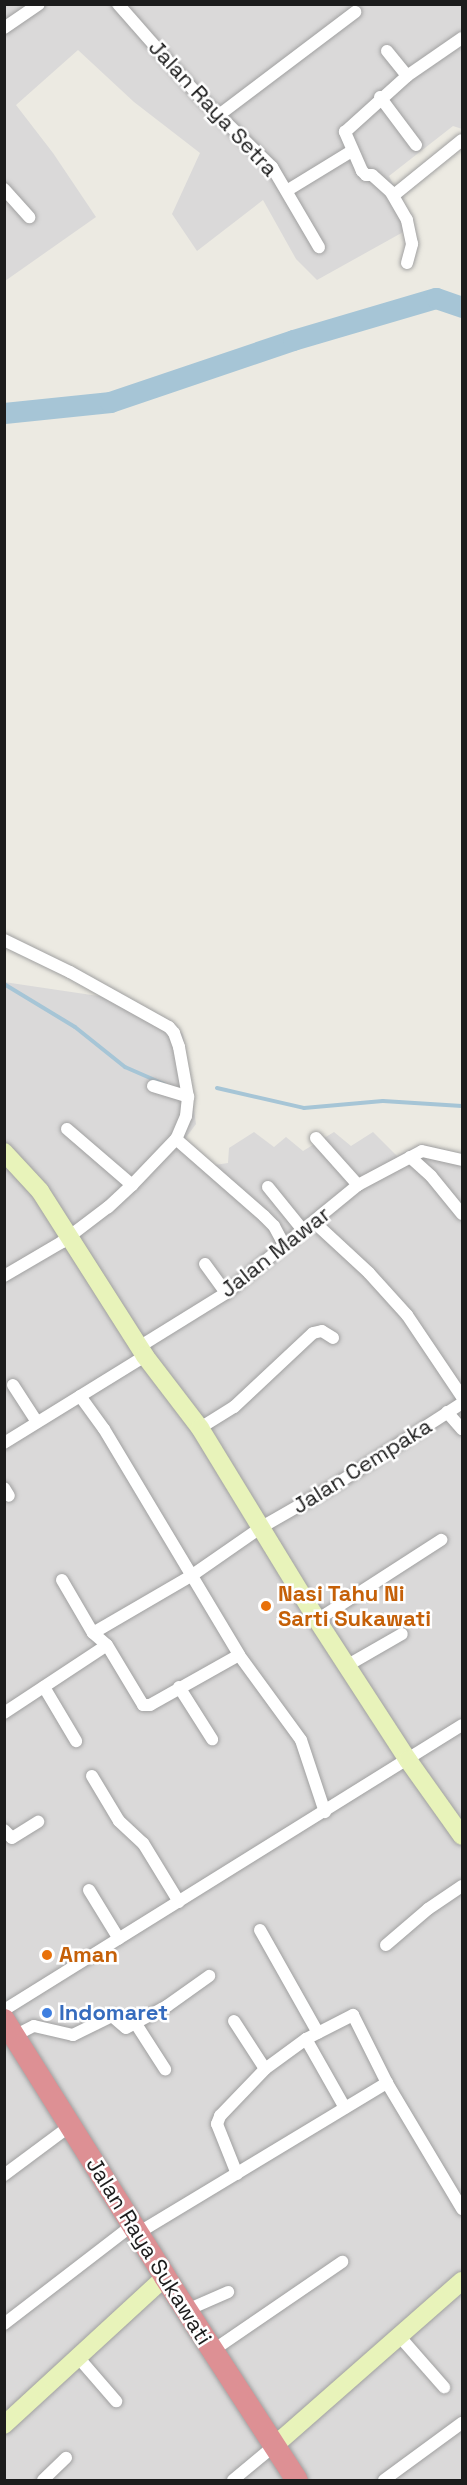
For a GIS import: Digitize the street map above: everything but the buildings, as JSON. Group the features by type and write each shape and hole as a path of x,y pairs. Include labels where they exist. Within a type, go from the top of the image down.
{"highway":[{"name":"Jalan Raya Sukawati","path":"9,2028 212,2352 297,2481"}],"street":[{"path":"4,28 39,4"},
{"name":"Jalan Raya Setra","path":"118,4 219,115 260,153 288,190 319,247"},
{"path":"219,115 355,12"},
{"path":"407,263 412,244 409,226 394,195 372,175 366,176 345,135 346,129 407,76 462,38"},
{"path":"387,51 407,76"},
{"path":"380,98 416,145"},
{"path":"394,195 462,140"},
{"path":"288,190 352,151"},
{"path":"4,189 29,217"},
{"path":"4,940 70,972 169,1027 174,1033 181,1054 188,1097 186,1116 176,1139 132,1185 70,1236 4,1276"},
{"path":"153,1086 188,1097"},
{"path":"67,1129 132,1185"},
{"path":"316,1138 358,1185"},
{"path":"176,1139 264,1216 274,1226 284,1245"},
{"path":"462,1160 422,1151 410,1156 431,1176 462,1214"},
{"path":"4,1152 40,1191 142,1352 200,1428 318,1620 408,1760 462,1836"},
{"name":"Jalan Mawar","path":"4,1443 80,1396 226,1293 358,1185 410,1156"},
{"path":"268,1187 302,1229"},
{"path":"314,1222 369,1273 407,1316 462,1397"},
{"path":"205,1264 226,1293"},
{"path":"200,1428 234,1407 313,1333 322,1331 333,1338"},
{"path":"13,1385 36,1422"},
{"path":"80,1396 104,1429 239,1655 301,1740 325,1812"},
{"name":"Jalan Cempaka","path":"93,1633 190,1576 260,1528 341,1481 462,1402"},
{"path":"447,1412 462,1430"},
{"path":"318,1620 441,1540"},
{"path":"62,1580 93,1633 107,1645 143,1705 150,1705 239,1655"},
{"path":"348,1665 402,1634"},
{"path":"4,1713 107,1645"},
{"path":"44,1687 76,1741"},
{"path":"179,1687 212,1739"},
{"path":"4,2010 462,1725"},
{"path":"92,1776 119,1821 143,1844 179,1902"},
{"path":"4,1830 8,1836 14,1838 38,1822"},
{"path":"386,1945 428,1909 462,1886"},
{"path":"89,1890 119,1939"},
{"path":"260,1929 318,2032"},
{"path":"9,2028 34,2026 73,2035 112,2016 123,2027 136,2025 209,1976"},
{"path":"237,2174 217,2120 265,2069 306,2039 353,2015 387,2083 462,2209"},
{"path":"234,2021 265,2069"},
{"path":"136,2025 165,2069"},
{"path":"306,2039 345,2108"},
{"path":"4,2324 136,2228 237,2174 387,2083"},
{"path":"4,2175 70,2126"},
{"path":"212,2352 342,2262"},
{"path":"4,2425 165,2277"},
{"path":"233,2481 462,2281"},
{"path":"187,2310 228,2292"},
{"path":"400,2337 444,2386"},
{"path":"77,2356 116,2401"},
{"path":"384,2481 462,2423"},
{"path":"43,2481 66,2458"}],"shaded area":[{"path":"5,5 462,5 462,129 453,126 389,176 414,226 317,280 296,259 263,200 197,251 172,214 200,153 134,102 78,50 16,105 53,153 96,217 5,281"},
{"path":"4,982 132,1001 183,1034 196,1124 184,1140 208,1166 228,1163 229,1148 254,1132 274,1147 286,1137 303,1151 334,1132 351,1146 373,1132 397,1156 422,1144 462,1154 462,2480 5,2480"}],"waterway":[{"path":"4,413 110,402 293,340 436,298 462,307"},
{"path":"4,984 75,1027 125,1067 164,1084"},
{"path":"217,1088 304,1108 383,1101 462,1106"}],"place":[{"name":"Nasi Tahu Ni Sarti Sukawati","path":"266,1606"},
{"name":"Aman","path":"47,1955"},
{"name":"Indomaret","path":"47,2013"}]}
